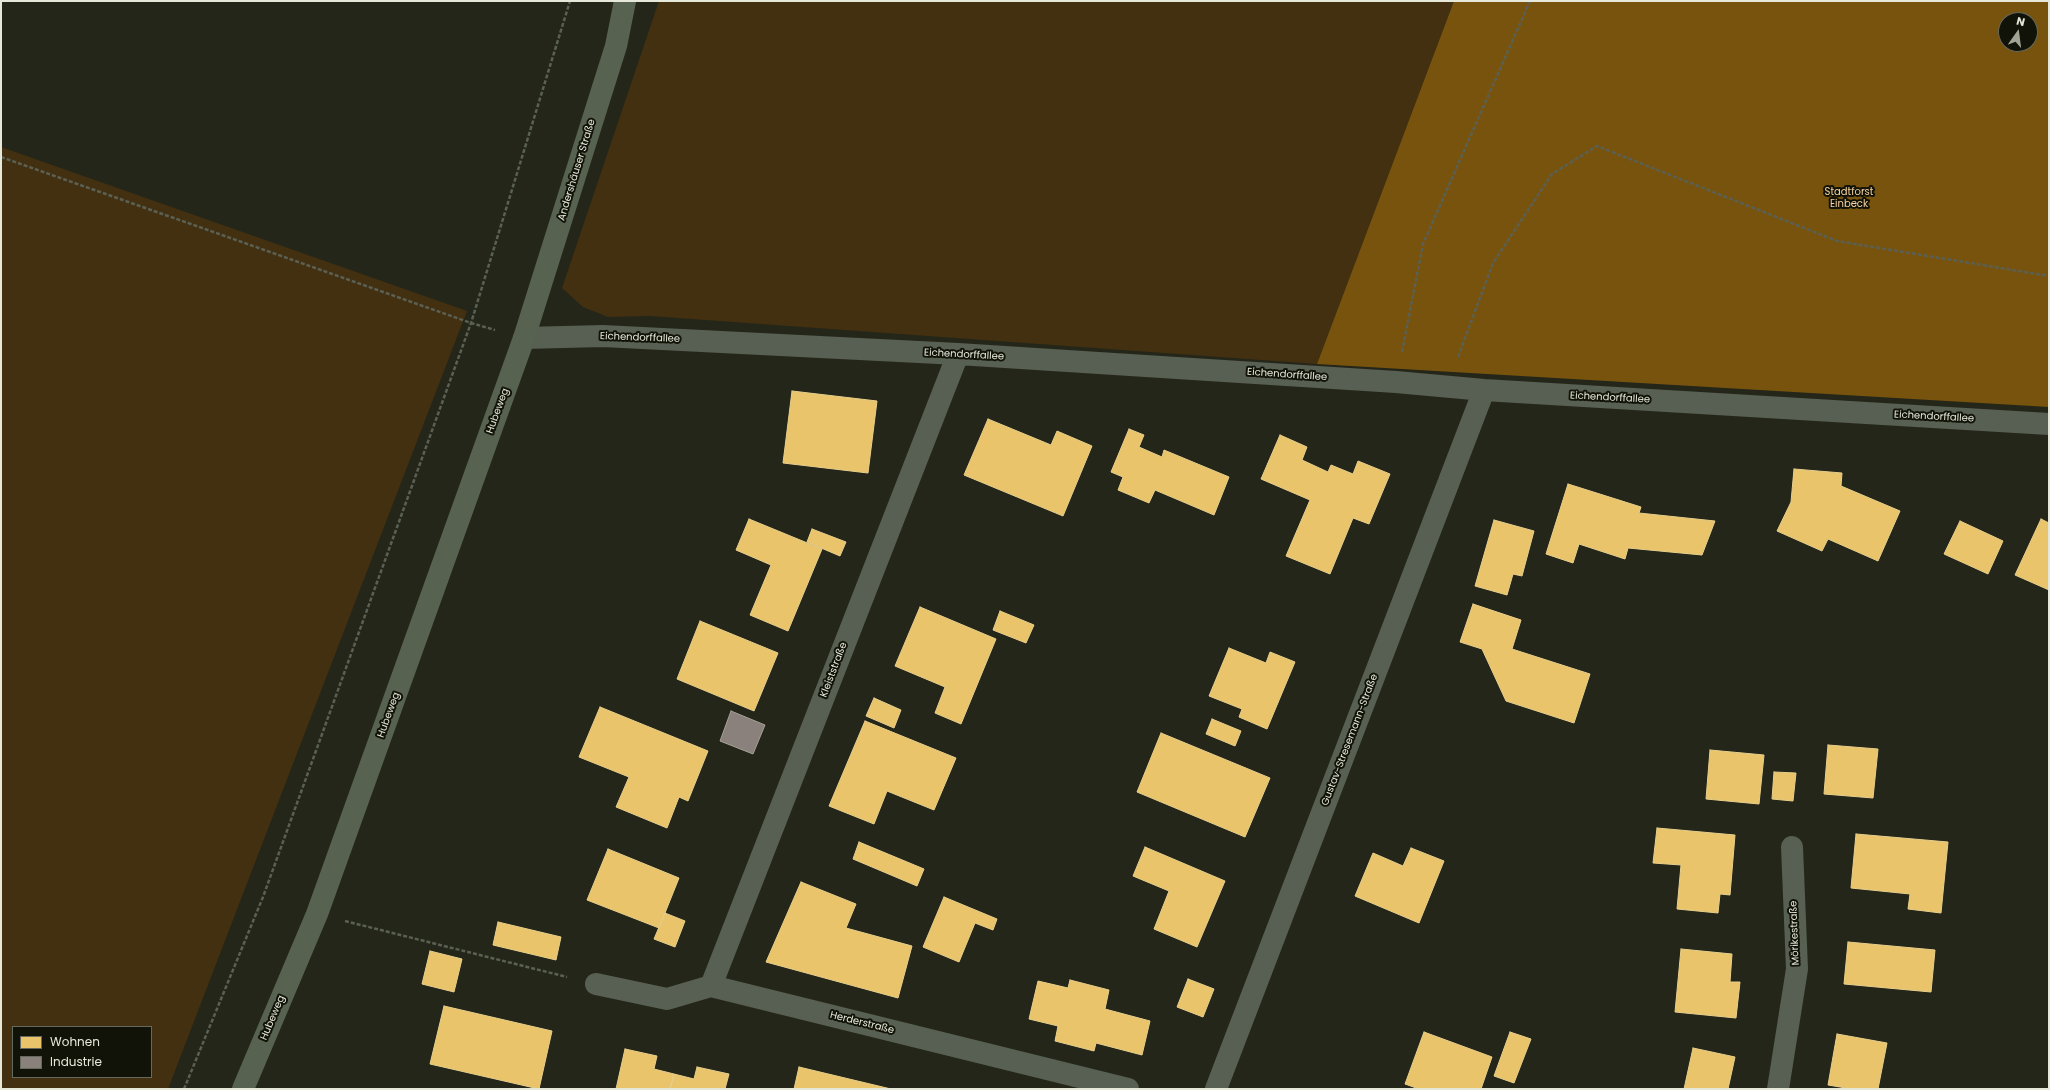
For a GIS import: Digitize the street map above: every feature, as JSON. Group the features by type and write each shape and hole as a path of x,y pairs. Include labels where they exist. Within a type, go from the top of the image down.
{"street":[{"name":"Andershäuser Straße","path":"524,338 616,46 625,1"},
{"name":"Eichendorffallee","path":"524,338 603,336 958,354 1396,382 1484,390 2049,424"},
{"name":"Hubeweg","path":"242,1089 317,914 524,338"},
{"name":"Kleiststraße","path":"710,986 958,354"},
{"name":"Gustav-Stresemann-Straße","path":"1216,1089 1484,390"},
{"name":"Mörikestraße","path":"1778,1089 1797,969 1792,848"},
{"path":"596,984 667,999 710,986"},
{"name":"Herderstraße","path":"710,986 1128,1089"}],"path":[{"path":"184,1089 263,897 471,323 570,1"},
{"path":"1396,382 1423,244 1530,1"},
{"path":"1447,386 1492,263 1552,174 1597,146 1837,241 2049,276"},
{"path":"1,157 471,323 524,338"},
{"path":"317,914 596,984"}],"shaded area":[{"path":"659,1 1454,1 1317,364 650,316 608,317 583,307 562,288"},
{"path":"1,147 467,311 168,1089 1,1089"}],"green space":[{"name":"Stadtforst Einbeck","path":"1454,1 2049,1 2049,407 1317,364"}],"building: Wohnen":[{"path":"792,391 877,401 868,473 783,463"},
{"path":"988,419 1051,445 1057,431 1092,446 1063,516 964,475"},
{"path":"1129,429 1144,435 1139,447 1162,457 1164,450 1229,477 1214,515 1155,490 1149,503 1118,490 1123,477 1111,472"},
{"path":"1280,435 1307,447 1302,460 1328,472 1331,465 1353,474 1358,461 1390,474 1369,524 1353,518 1330,574 1286,556 1310,500 1261,479"},
{"path":"1794,469 1842,473 1841,486 1900,511 1878,561 1828,539 1822,551 1777,531 1791,502"},
{"path":"1568,484 1641,507 1639,513 1715,521 1702,555 1628,548 1625,559 1579,544 1573,563 1546,554"},
{"path":"749,519 822,549 788,631 750,615 771,565 736,550"},
{"path":"2041,519 2049,523 2049,590 2015,575"},
{"path":"1494,520 1534,531 1522,576 1513,574 1507,595 1475,586"},
{"path":"1960,521 2003,541 1988,574 1944,554"},
{"path":"812,529 846,542 840,556 807,542"},
{"path":"1473,604 1521,620 1512,649 1590,674 1574,723 1506,701 1482,649 1460,642"},
{"path":"920,607 996,639 961,724 935,713 945,687 895,666"},
{"path":"1000,611 1034,625 1026,643 993,630"},
{"path":"700,621 778,653 754,711 677,679"},
{"path":"1229,648 1266,663 1270,652 1295,662 1267,729 1239,717 1242,709 1209,696"},
{"path":"874,698 901,710 894,728 866,716"},
{"path":"600,707 708,751 688,801 679,797 667,828 616,807 629,777 579,757"},
{"path":"1212,719 1241,731 1235,746 1206,734"},
{"path":"865,721 956,758 934,810 887,791 874,824 829,806"},
{"path":"1161,733 1270,778 1245,837 1137,792"},
{"path":"1828,745 1878,749 1873,798 1824,794"},
{"path":"1710,750 1764,755 1759,804 1706,799"},
{"path":"1774,772 1796,773 1793,801 1772,799"},
{"path":"1657,828 1735,835 1730,895 1720,894 1718,913 1677,909 1681,865 1653,863"},
{"path":"1856,834 1948,842 1941,913 1908,909 1910,894 1851,888"},
{"path":"859,842 924,869 917,886 853,859"},
{"path":"1145,847 1225,881 1197,947 1154,929 1169,891 1133,876"},
{"path":"1411,848 1444,861 1419,923 1355,896 1373,853 1403,866"},
{"path":"608,849 679,878 659,928 587,900"},
{"path":"801,882 856,904 846,928 912,946 898,998 766,962"},
{"path":"944,897 997,919 993,930 975,923 959,962 923,947"},
{"path":"665,913 685,921 675,947 654,939"},
{"path":"498,922 561,937 556,960 493,945"},
{"path":"1848,942 1935,950 1931,992 1844,984"},
{"path":"1681,949 1732,954 1730,982 1740,982 1736,1018 1675,1012"},
{"path":"430,951 462,959 454,992 422,984"},
{"path":"1188,979 1214,989 1203,1017 1177,1007"},
{"path":"1070,980 1109,990 1105,1009 1150,1021 1142,1055 1096,1043 1094,1051 1055,1041 1058,1026 1029,1019 1038,981 1068,988"},
{"path":"444,1006 552,1031 539,1089 430,1064"},
{"path":"1424,1032 1492,1057 1481,1089 1419,1089 1405,1084"},
{"path":"1510,1032 1531,1039 1514,1083 1494,1076"},
{"path":"1837,1034 1887,1043 1878,1089 1852,1089 1828,1085"},
{"path":"1693,1048 1735,1057 1728,1089 1684,1089"},
{"path":"625,1049 657,1056 654,1069 674,1074 670,1089 616,1089"},
{"path":"697,1067 729,1074 725,1089 670,1089 674,1074 694,1079"},
{"path":"799,1067 891,1089 794,1089"}],"building: Industrie":[{"path":"731,711 765,725 753,754 720,741"}]}
